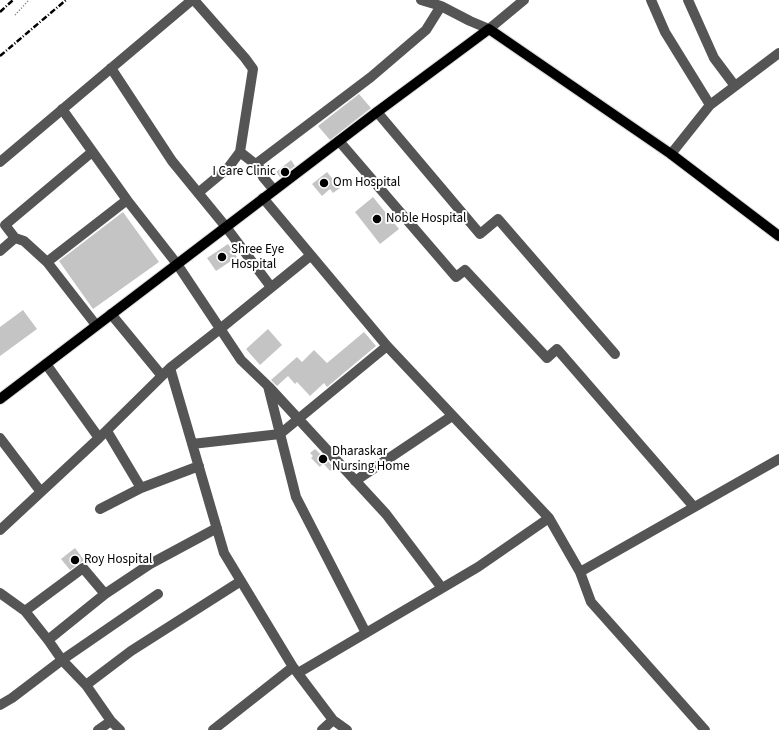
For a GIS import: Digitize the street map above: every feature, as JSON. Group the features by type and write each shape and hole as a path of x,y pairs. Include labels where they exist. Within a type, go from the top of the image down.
{"main road":[{"path":"0,399 263,198 489,29 671,154 779,236"}],"street":[{"path":"0,162 193,0 253,69 240,152 228,168 198,193"},
{"path":"421,0 441,6 489,29 524,0"},
{"path":"651,0 665,32 710,105"},
{"path":"688,0 714,58 735,86"},
{"path":"256,164 371,77 426,30 441,6"},
{"path":"671,154 710,105 779,54"},
{"path":"112,68 172,161 226,226 272,287"},
{"path":"62,109 127,200 177,264 241,360 268,386 386,514 442,588"},
{"path":"377,112 480,234 498,219 615,354"},
{"path":"339,141 456,276 465,270 547,358 557,349 694,507"},
{"path":"92,152 5,224 15,238 24,241 47,262 96,325"},
{"path":"240,152 256,164 261,170 263,177 274,190"},
{"path":"263,198 310,256 387,346 549,518 580,572 591,602 705,730"},
{"path":"47,262 127,200"},
{"path":"0,251 15,238"},
{"path":"1,526 41,492 107,431 170,368 310,256"},
{"path":"111,314 162,376"},
{"path":"192,444 280,434 387,346"},
{"path":"46,364 99,438"},
{"path":"170,368 224,553 295,670 334,720 347,730"},
{"path":"268,386 296,497 366,633"},
{"path":"355,481 452,416"},
{"path":"107,431 141,488"},
{"path":"0,438 41,492"},
{"path":"580,572 779,459"},
{"path":"100,509 141,488 199,466"},
{"path":"213,730 295,670 366,633 478,567 549,518"},
{"path":"48,640 105,594 150,564 217,528"},
{"path":"25,611 83,568 105,594"},
{"path":"86,685 131,652 241,581"},
{"path":"0,593 25,611 62,660 86,685 111,721 120,730"},
{"path":"0,705 158,594"},
{"path":"322,730 334,720"},
{"path":"98,730 111,721"}],"path":[{"path":"15,15 29,0"}],"building":[{"path":"359,94 371,108 330,140 318,126"},
{"path":"291,160 295,166 280,177 276,172"},
{"path":"327,172 340,188 333,193 330,189 322,196 312,184"},
{"path":"373,197 399,229 380,244 355,212"},
{"path":"123,212 159,262 93,309 59,261"},
{"path":"228,244 237,257 216,271 207,258"},
{"path":"23,310 37,329 0,356 0,327"},
{"path":"268,329 282,345 260,365 246,349"},
{"path":"364,332 376,346 327,387 324,383 310,396 297,382 295,384 288,376 277,386 271,380 297,357 302,362 314,350 327,363"},
{"path":"315,449 334,467 330,471 323,463 320,467 311,458 313,456 310,453"},
{"path":"75,548 84,560 70,570 61,559"}],"railway":[{"path":"0,12 13,0"},
{"path":"0,56 66,0"}],"place":[{"name":"I Care Clinic","path":"285,172"},
{"name":"Om Hospital","path":"324,183"},
{"name":"Noble Hospital","path":"377,219"},
{"name":"Shree Eye Hospital","path":"222,257"},
{"name":"Dharaskar Nursing Home","path":"323,459"},
{"name":"Roy Hospital","path":"75,560"}]}
